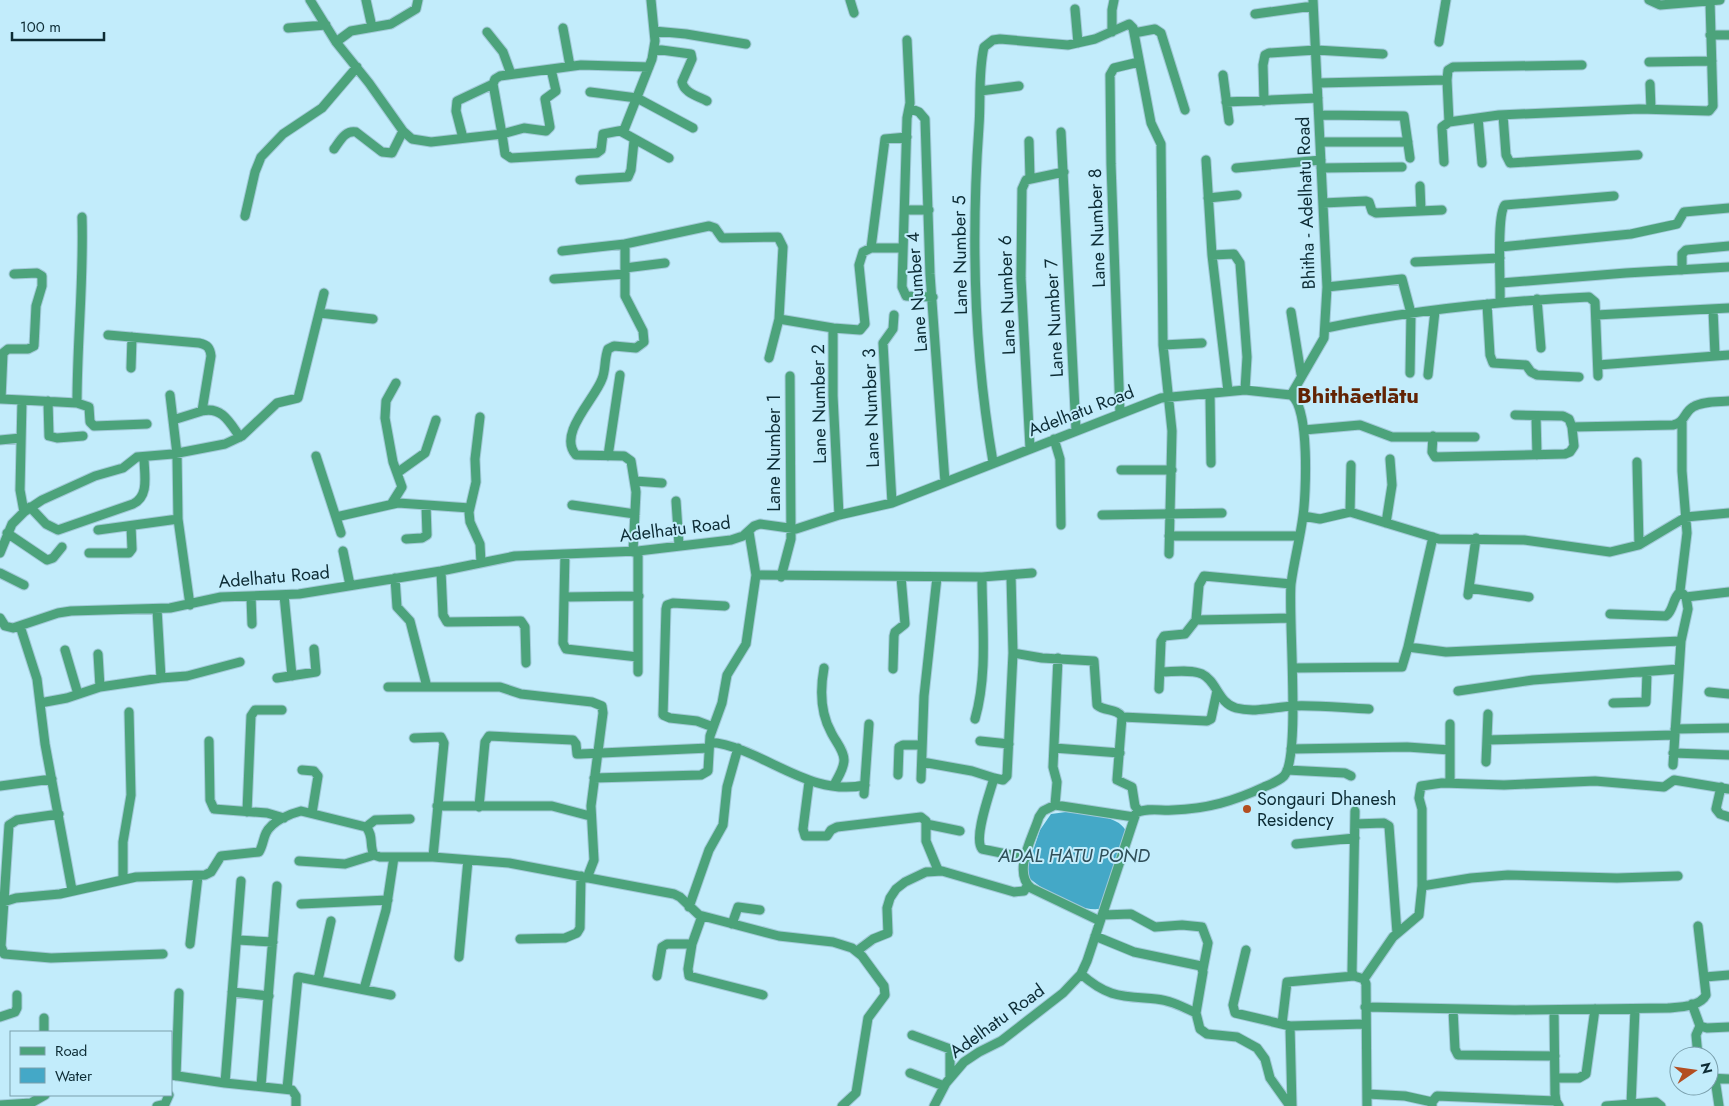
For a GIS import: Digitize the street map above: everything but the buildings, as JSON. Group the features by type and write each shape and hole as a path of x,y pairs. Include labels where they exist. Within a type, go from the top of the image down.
{"street":[{"path":"310,0 336,42 403,131 420,141 502,134 524,128 546,131 550,127 545,99 556,91 551,68"},
{"path":"366,0 372,27"},
{"path":"336,42 351,31 391,24 416,9 418,0"},
{"path":"622,132 626,127 654,49 651,0"},
{"path":"850,0 854,13"},
{"path":"1112,32 1114,0"},
{"path":"1439,42 1446,0"},
{"path":"1650,0 1660,5 1720,0"},
{"path":"1444,162 1442,127 1449,122 1503,115 1651,109 1706,112 1712,110 1710,1"},
{"path":"1256,14 1313,3"},
{"name":"Bhitha - Adelhatu Road","path":"1291,395 1301,374 1319,348 1326,328 1323,203 1313,3"},
{"path":"1075,9 1078,43 1095,40 1129,24 1134,33 1151,123 1161,144 1163,345 1170,397 1172,470 1169,554"},
{"path":"288,28 326,25"},
{"path":"562,28 570,66"},
{"path":"1134,33 1155,29 1161,33 1185,110"},
{"path":"486,32 503,52 511,74"},
{"path":"654,32 686,34 746,44"},
{"path":"1710,35 1729,35"},
{"name":"Lane Number 5","path":"993,462 984,398 975,268 975,185 980,70 984,47 993,40 1000,39 1060,45 1078,43"},
{"path":"907,40 909,108 903,293 909,297 932,298"},
{"path":"654,49 691,54 692,60 682,86 685,90 707,101"},
{"path":"1264,100 1263,65 1265,55 1272,52 1316,50 1383,54"},
{"path":"1649,62 1712,61"},
{"name":"Lane Number 8","path":"1120,414 1111,164 1110,75 1114,68 1139,62"},
{"path":"463,138 456,111 457,102 492,84 500,76 570,66 649,67"},
{"path":"1449,122 1448,70 1453,67 1582,66"},
{"path":"245,216 255,172 261,158 282,134 322,108 357,68"},
{"path":"1222,75 1229,121"},
{"path":"1318,83 1448,80"},
{"path":"492,84 505,154 511,158 597,153 601,150 603,134 622,132 634,141 669,158"},
{"path":"1650,84 1651,109"},
{"path":"980,91 1019,86"},
{"path":"590,92 637,98 693,128"},
{"path":"1226,102 1318,98"},
{"name":"Lane Number 4","path":"909,108 919,112 925,119 932,298 945,482"},
{"path":"1319,114 1404,116 1410,158"},
{"path":"1503,115 1506,155 1510,163 1638,155"},
{"path":"1478,118 1482,162"},
{"path":"334,149 347,132 351,131 356,132 382,152 392,152 403,131"},
{"name":"Lane Number 7","path":"1061,132 1076,430"},
{"path":"871,248 886,139 907,137"},
{"path":"580,180 628,177 631,170 634,141"},
{"path":"1029,141 1030,179 1064,172"},
{"path":"1320,142 1408,142"},
{"path":"1206,160 1212,255 1228,392"},
{"path":"1236,168 1321,164 1402,167"},
{"name":"Lane Number 6","path":"1030,179 1022,184 1021,233 1030,448"},
{"path":"1420,186 1421,211"},
{"path":"1208,198 1237,195"},
{"path":"1500,302 1500,247 1502,208 1505,204 1614,196"},
{"path":"1323,203 1366,201 1369,202 1372,211 1376,213 1442,210"},
{"path":"1500,247 1631,234 1677,224 1684,212 1729,208"},
{"path":"905,210 929,210"},
{"path":"77,403 77,347 83,274 82,216"},
{"path":"562,251 625,244 713,226 722,238 778,237 783,247 779,319 768,358"},
{"path":"625,244 626,301 643,330 644,342 636,348 614,346 608,349 603,378 576,423 572,435 572,447 576,455 628,458 633,465 638,596 638,672"},
{"path":"1682,270 1682,254 1686,250 1729,246"},
{"path":"833,328 860,330 865,324 859,265 863,252 871,248 903,248"},
{"path":"1212,255 1234,254 1240,263 1247,357 1245,390"},
{"path":"1415,262 1500,258"},
{"path":"554,278 625,271 665,263"},
{"path":"1500,283 1729,267"},
{"path":"14,274 37,273 42,276 42,286 36,306 34,346 28,350 8,349 3,353 1,399 77,403 89,406 90,422 94,426 147,424"},
{"path":"1326,287 1402,279 1411,313 1410,373"},
{"path":"0,552 5,529 27,509 79,482 123,468 133,459 177,454 225,444 240,437 277,402 298,398 324,293"},
{"path":"1326,328 1390,315 1500,302 1592,298 1596,315 1598,376"},
{"path":"1537,299 1541,348"},
{"path":"1487,304 1490,355 1493,363 1526,365 1531,372 1537,375 1579,377"},
{"path":"1596,315 1729,308"},
{"path":"1713,309 1715,355"},
{"path":"1428,375 1435,311"},
{"path":"1291,312 1301,374"},
{"path":"320,313 373,319"},
{"name":"Lane Number 3","path":"892,502 884,343 893,329 894,315"},
{"name":"Lane Number 2","path":"779,319 833,328 833,396 839,515"},
{"path":"108,335 206,344 211,356 202,411"},
{"path":"130,368 132,337"},
{"path":"1163,345 1202,343"},
{"path":"1598,365 1729,355"},
{"path":"608,456 620,375"},
{"name":"Lane Number 1","path":"781,577 790,548 790,376"},
{"path":"392,503 402,487 391,455 384,408 396,383"},
{"name":"Adelhatu Road","path":"20,626 58,613 71,611 157,609 190,605 210,598 284,595 441,571 515,556 636,551 731,540 749,532 754,526 760,524 790,530 892,502 1161,398 1245,390 1291,395"},
{"path":"1210,394 1211,463"},
{"path":"170,395 177,454 178,519 190,605"},
{"path":"1291,395 1296,398 1301,411 1304,430 1303,516 1298,536 1290,618 1292,706 1291,749 1287,770 1280,780 1224,804 1136,814 1055,804 1043,811 1040,817 1022,873 1028,885 1102,918 1130,914 1156,927 1182,925 1202,928 1208,943 1196,1012 1200,1029 1204,1033 1237,1037 1257,1048 1264,1059 1270,1078 1291,1106"},
{"path":"22,400 20,490 27,509 46,524 58,530 133,504 142,498 145,491 144,457"},
{"path":"48,401 49,436 56,438 83,436"},
{"path":"1673,766 1681,641 1688,609 1683,595 1687,542 1682,471 1682,422 1691,408 1696,405 1729,401"},
{"path":"173,420 209,409 221,412 240,437"},
{"path":"1432,436 1432,452 1435,457 1537,455 1570,452 1574,446 1572,427 1567,417 1515,415"},
{"path":"1536,416 1537,455"},
{"path":"480,417 475,459 476,482 470,508 470,522 480,544 481,563"},
{"path":"398,473 425,453 436,420"},
{"path":"1572,427 1674,425 1682,422"},
{"path":"1304,430 1360,425 1392,437 1475,437"},
{"path":"0,440 21,438"},
{"path":"1054,438 1060,459 1061,526"},
{"path":"316,456 341,533"},
{"path":"1386,524 1392,489 1390,459"},
{"path":"1637,462 1639,544"},
{"path":"1350,512 1351,465"},
{"path":"1121,470 1172,470"},
{"path":"635,481 662,483"},
{"path":"676,500 679,545"},
{"path":"336,517 392,503 470,508"},
{"path":"406,539 422,538 427,535 426,505"},
{"path":"572,505 634,514"},
{"path":"1303,516 1320,519 1350,512 1386,524 1445,539 1524,540 1610,552 1639,544 1686,517 1729,513"},
{"path":"1102,515 1222,513"},
{"path":"98,530 178,519"},
{"path":"89,553 129,553 132,549 131,526"},
{"path":"5,529 47,560 53,558 62,547"},
{"path":"594,778 701,775 708,771 712,727 722,703 727,675 746,644 756,575 749,532"},
{"path":"1169,536 1298,536"},
{"path":"1292,668 1402,667 1433,537"},
{"path":"1476,538 1468,591 1529,597"},
{"path":"343,551 350,585"},
{"path":"565,554 564,643 566,649 638,657"},
{"path":"441,571 443,615 446,622 521,621 525,627 526,663"},
{"path":"0,573 24,585"},
{"path":"756,575 781,577 982,577 1032,573"},
{"path":"922,762 972,771 1003,780 1007,776 1013,653 1011,576"},
{"path":"1159,689 1162,638 1185,634 1196,620 1198,585 1204,576 1292,584"},
{"path":"893,669 895,632 905,624 901,577"},
{"path":"921,779 926,682 937,577"},
{"path":"976,719 981,685 982,577"},
{"path":"395,578 397,607 407,616 412,626 427,687"},
{"path":"1610,614 1666,616 1670,612 1674,598 1683,595 1729,592"},
{"path":"284,595 292,676"},
{"path":"251,596 252,624"},
{"path":"566,597 638,596"},
{"path":"712,727 696,721 670,718 663,715 666,609 667,605 673,603 726,606"},
{"path":"157,609 161,678"},
{"path":"0,618 8,628 20,626 33,662 72,890"},
{"path":"1196,620 1290,618"},
{"path":"1408,647 1446,652 1681,641"},
{"path":"277,678 316,672 314,649"},
{"path":"66,650 78,694"},
{"path":"1013,653 1094,661 1097,705 1101,708 1118,712 1122,717 1118,780 1131,786 1136,814"},
{"path":"98,654 100,687"},
{"path":"1055,804 1057,782 1053,767 1058,658"},
{"path":"40,703 100,687 188,676 240,662"},
{"path":"824,668 820,688 823,708 829,730 843,754 844,760 843,768 834,785"},
{"path":"1458,691 1533,680 1679,669"},
{"path":"1160,672 1196,672 1208,678 1228,705 1236,708 1267,710 1292,706 1369,709"},
{"path":"1613,703 1646,702 1647,672"},
{"path":"388,687 500,687 521,694 597,703 602,706 603,713 590,816 594,860 584,877 580,928 577,933 565,938 520,939"},
{"path":"1122,717 1207,721 1211,719 1217,691"},
{"path":"1708,692 1729,694"},
{"path":"247,812 252,712 282,710"},
{"path":"123,880 123,842 131,795 129,712"},
{"path":"1486,762 1488,714"},
{"path":"479,807 486,742 489,736 573,740 576,744 577,754 710,745 738,748 810,782 865,790 869,724"},
{"path":"1450,724 1450,783"},
{"path":"1487,740 1575,740 1729,728"},
{"path":"414,738 440,737 443,739 432,858"},
{"path":"209,741 211,804 214,809 220,811 267,813 284,818"},
{"path":"980,741 1009,744"},
{"path":"898,775 899,747 903,745 922,745"},
{"path":"1291,749 1407,747 1450,750"},
{"path":"689,906 709,850 723,825 727,787 738,748"},
{"path":"1054,748 1120,754"},
{"path":"1674,753 1729,755"},
{"path":"302,770 314,771 318,776 312,813"},
{"path":"1287,770 1345,773 1351,776"},
{"path":"994,778 979,835 980,846 982,849 1026,858"},
{"path":"0,786 52,780"},
{"path":"1367,1106 1364,979 1397,933 1419,915 1422,886 1422,809 1419,788 1423,785 1450,783 1504,785 1595,781 1664,787 1674,780 1725,788 1716,809 1720,814 1729,817"},
{"path":"810,782 803,829 808,837 826,836 833,828 921,817 924,818 926,824 926,841 938,870"},
{"path":"437,806 552,806 590,816"},
{"path":"1354,976 1352,972 1355,811"},
{"path":"2,903 16,898 123,880 160,875 198,876 211,872 221,856 259,852 266,834 272,826 284,818 301,812 366,827 370,834 371,850 374,855"},
{"path":"59,814 17,820 9,825 2,903 2,951 8,956 52,958 163,954"},
{"name":"Adelhatu Road","path":"934,1106 944,1086 970,1057 1001,1041 1018,1029 1063,993 1081,974 1102,918 1136,814"},
{"path":"366,827 375,820 410,819"},
{"path":"1355,824 1384,823 1389,826 1397,933"},
{"path":"926,824 960,832"},
{"path":"1296,844 1355,838"},
{"path":"299,861 345,864 374,855 509,863 674,894 702,916 779,936 833,942 857,951 884,986 886,996 868,1018 856,1093 842,1106"},
{"path":"364,989 388,900 394,857"},
{"path":"459,956 468,860"},
{"path":"857,951 874,939 888,933 887,908 890,898 896,889 926,872 938,870 1014,892 1024,891 1028,885"},
{"path":"1422,886 1498,875 1617,878 1678,876"},
{"path":"190,944 198,876"},
{"path":"225,1082 241,881"},
{"path":"261,1086 277,886"},
{"path":"301,904 388,900"},
{"path":"732,924 738,907 760,910"},
{"path":"702,916 692,944 688,969 690,976 763,995"},
{"path":"318,980 331,921"},
{"path":"1365,1007 1554,1010 1635,1009 1692,1004 1705,998 1705,977 1698,926"},
{"path":"1095,936 1134,952 1195,964 1203,969"},
{"path":"237,940 273,942"},
{"path":"657,976 664,945 692,944"},
{"path":"1246,950 1233,1005 1233,1010 1239,1015 1286,1025 1366,1024"},
{"path":"1081,974 1106,993 1132,998 1165,1000 1196,1012"},
{"path":"1705,977 1729,975"},
{"path":"287,1089 296,980 302,976 391,995"},
{"path":"1291,1106 1286,1025 1287,982 1354,976 1364,979"},
{"path":"179,992 174,1076 292,1090 296,1096 296,1106"},
{"path":"232,992 269,996"},
{"path":"0,1017 17,1010 17,995"},
{"path":"1692,1004 1700,1026 1696,1035 1697,1046"},
{"path":"1453,1008 1454,1048 1458,1055 1555,1056"},
{"path":"1555,1078 1579,1078 1586,1074 1595,1009"},
{"path":"1631,1105 1635,1009"},
{"path":"1367,1094 1400,1095 1432,1104 1437,1096 1558,1104 1555,1078 1554,1010"},
{"path":"44,1018 44,1031"},
{"path":"1700,1026 1707,1028 1729,1027"},
{"path":"912,1035 947,1046 950,1049 950,1078"},
{"path":"910,1073 944,1086"},
{"path":"0,1105 31,1103 43,1096"},
{"path":"158,1106 164,1104 168,1096"},
{"path":"1606,1106 1656,1102 1661,1106"}],"water":[{"name":"ADAL HATU POND","path":"1066,812 1108,818 1122,825 1126,831 1099,909 1079,907 1069,903 1050,893 1025,875 1040,830 1051,814"}],"place":[{"name":"Songauri Dhanesh Residency","path":"1247,809"}],"district":[{"name":"Bhithāetlātu","path":"1358,395"}]}
